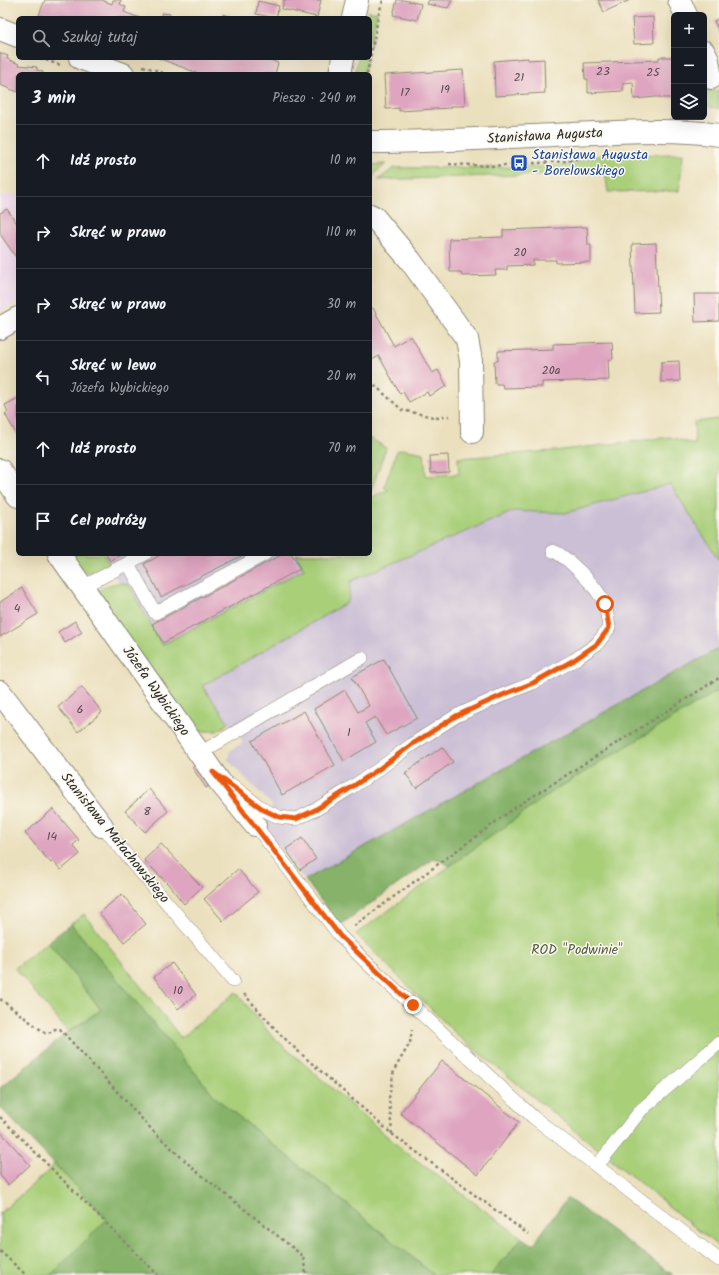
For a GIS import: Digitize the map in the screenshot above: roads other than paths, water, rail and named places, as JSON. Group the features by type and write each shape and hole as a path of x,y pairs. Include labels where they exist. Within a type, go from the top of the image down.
{"street":[{"path":"353,16 357,0"},
{"path":"679,0 685,12"},
{"path":"0,29 16,35"},
{"path":"707,58 711,78"},
{"path":"86,60 118,72"},
{"path":"340,72 344,60"},
{"name":"Stanisława Augusta","path":"372,142 412,142 659,131 719,135"},
{"path":"372,216 410,260 467,339 471,361 472,432"},
{"path":"0,328 16,319"},
{"path":"0,470 16,493"},
{"name":"Józefa Wybickiego","path":"60,556 213,772 255,825"},
{"name":"Stanisława Małachowskiego","path":"0,692 102,826"}],"lane":[{"path":"213,772 264,810 279,817 296,819 315,810 349,789 411,745 456,716 533,683 574,660 597,644 609,628 605,604 596,587 570,563 553,551"},
{"path":"83,587 141,556"},
{"path":"128,563 156,613 261,556"},
{"path":"200,754 362,658"},
{"path":"255,825 340,936 413,1005 534,1117 719,1260"},
{"name":"Stanisława Małachowskiego","path":"102,826 233,981"},
{"path":"597,1166 641,1110 719,1043"}],"place":[{"name":"Stanisława Augusta - Borelowskiego","path":"519,163"}],"park label":[{"name":"ROD \"Podwinie\"","path":"577,950"}]}
